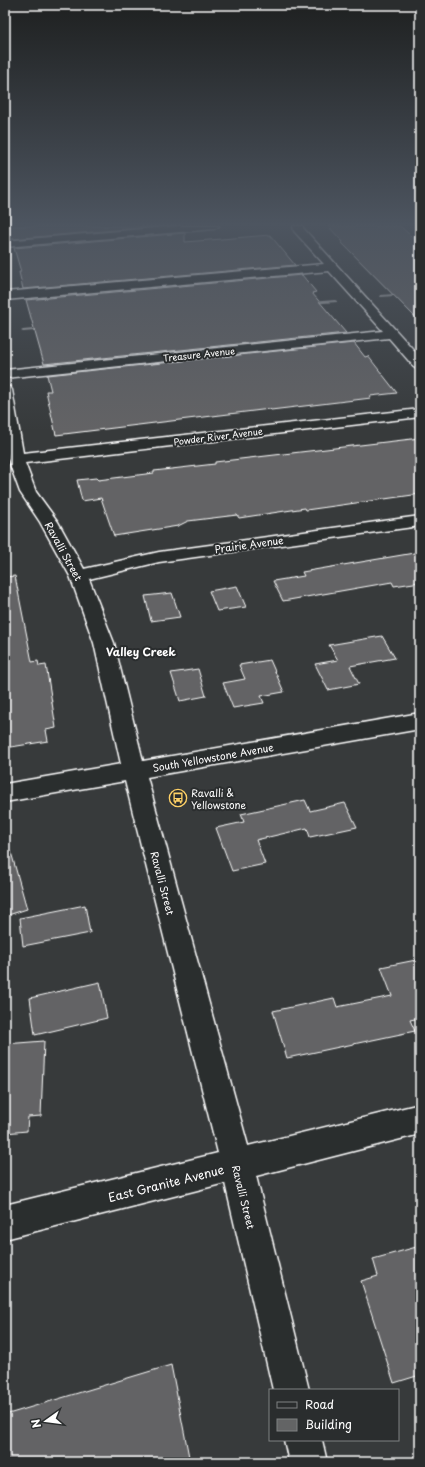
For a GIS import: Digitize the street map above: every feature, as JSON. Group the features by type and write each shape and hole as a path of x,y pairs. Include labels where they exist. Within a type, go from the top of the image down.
{"street":[{"path":"5,296 22,294"},
{"path":"358,294 420,365"},
{"name":"Treasure Avenue","path":"5,374 393,334"},
{"name":"Ravalli Street","path":"5,390 16,459 28,492 49,522 79,576 104,643 134,771 237,1165 291,1389"},
{"name":"Powder River Avenue","path":"16,459 420,413"},
{"name":"Prairie Avenue","path":"79,576 159,556 420,521"},
{"name":"South Yellowstone Avenue","path":"5,793 420,721"},
{"name":"East Granite Avenue","path":"5,1222 420,1119"},
{"path":"303,1441 308,1462"}],"building":[{"path":"87,294 313,294 346,333 44,364 26,300"},
{"path":"393,294 420,294 420,322"},
{"path":"354,343 365,357 368,356 397,393 370,396 371,398 56,435 46,391 51,391 47,375"},
{"path":"420,438 420,494 306,510 305,508 239,518 237,515 188,521 178,526 114,536 101,498 82,501 77,480 96,478 98,480 154,473 154,471 215,464 215,462"},
{"path":"420,552 420,582 394,586 392,582 283,601 273,581 304,576 302,572"},
{"path":"15,576 32,662 38,661 39,666 46,665 56,728 46,730 48,741 5,748 5,577"},
{"path":"237,586 246,607 217,611 209,591"},
{"path":"172,593 180,617 151,621 145,596"},
{"path":"382,636 395,658 350,666 359,684 328,690 315,664 338,660 329,645"},
{"path":"270,660 284,692 261,696 264,703 233,708 223,683 245,679 239,665"},
{"path":"198,669 206,696 180,701 171,673"},
{"path":"305,800 310,811 345,803 357,827 310,837 307,828 256,840 265,864 232,871 216,828 244,822 241,814"},
{"path":"11,852 27,909 5,916 5,853"},
{"path":"85,905 90,933 23,946 20,918"},
{"path":"416,960 420,970 420,1018 410,1020 415,1031 287,1058 273,1011 334,998 337,1007 392,996 381,967"},
{"path":"100,982 107,1018 35,1035 30,998"},
{"path":"44,1041 41,1116 28,1117 27,1131 5,1133 5,1044"},
{"path":"420,1246 420,1375 394,1383 361,1281 378,1276 373,1259"},
{"path":"171,1365 190,1462 5,1462 5,1415"}],"waterway":[{"path":"381,296 401,294"},
{"path":"310,303 335,301"},
{"path":"23,331 44,329"}],"place":[{"name":"Ravalli & Yellowstone","path":"178,798"}],"district":[{"name":"Valley Creek","path":"141,651"}]}
